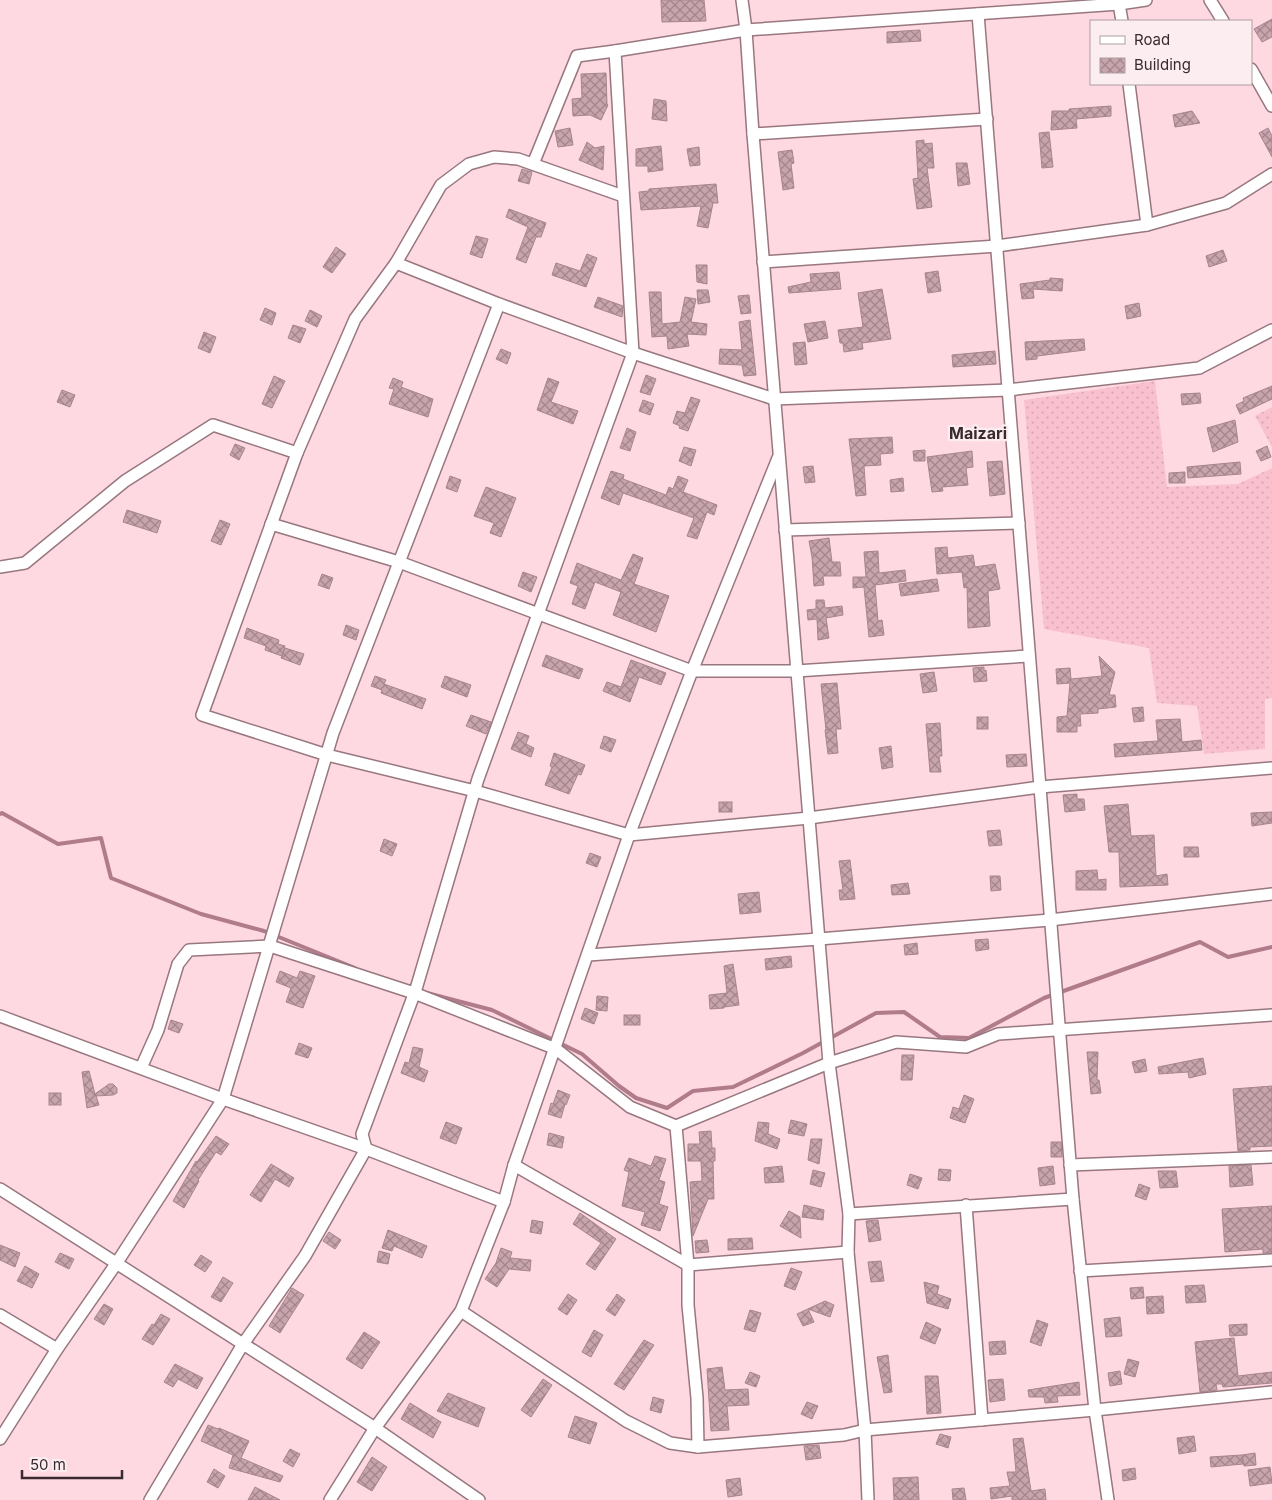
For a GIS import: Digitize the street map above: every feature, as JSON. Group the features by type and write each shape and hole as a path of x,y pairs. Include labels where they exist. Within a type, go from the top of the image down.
{"street":[{"path":"742,0 746,30 752,134 818,939 829,1063 849,1214 848,1252 865,1430 868,1500"},
{"path":"533,164 577,56 746,30 1119,4 1146,0"},
{"path":"1210,0 1222,20"},
{"path":"1119,4 1122,20"},
{"path":"978,14 1072,1199 1095,1410 1108,1500"},
{"path":"150,1500 243,1344 305,1256 366,1149 362,1134 414,993 475,791 633,353 614,51"},
{"path":"1252,71 1272,106"},
{"path":"1129,85 1147,225"},
{"path":"752,134 987,119"},
{"path":"623,196 518,159 494,157 469,164 441,185 396,263 355,319 297,453 202,715 327,755 475,791 630,835 808,818 1040,787 1272,768"},
{"path":"763,262 997,246 1147,225 1226,202 1272,174"},
{"path":"396,263 499,304 633,353 774,399 1008,390 1199,368 1272,330"},
{"path":"0,1439 57,1349 116,1264 223,1099 334,733 499,304"},
{"path":"0,568 26,562 125,481 213,425 297,453"},
{"path":"330,1500 375,1428 461,1311 504,1202 514,1165 630,835 692,672 779,455"},
{"path":"785,530 1019,523"},
{"path":"271,524 399,562 692,672 796,671 1029,656"},
{"path":"588,955 1050,920 1272,894"},
{"path":"141,1068 158,1030 178,964 189,950 270,946 414,993 556,1049 630,1107 676,1126 829,1063 896,1042 966,1047 998,1034 1272,1015"},
{"path":"0,1016 223,1099 366,1149 504,1202"},
{"path":"676,1126 688,1265 688,1305 697,1398 698,1446"},
{"path":"1070,1165 1272,1157"},
{"path":"514,1165 688,1265 848,1252"},
{"path":"0,1188 375,1428 479,1500"},
{"path":"849,1214 1072,1199"},
{"path":"966,1206 982,1420"},
{"path":"1080,1271 1272,1260"},
{"path":"461,1311 626,1421 670,1443 698,1446 844,1435 865,1430 1272,1392"},
{"path":"0,1315 57,1349"}],"shaded area":[{"path":"1155,381 1167,487 1238,484 1272,468 1272,698 1265,699 1265,749 1204,754 1197,706 1157,703 1149,648 1044,629 1024,400"},
{"path":"1272,407 1272,447 1255,416"}],"building":[{"path":"661,0 704,0 706,21 662,22"},
{"path":"1272,19 1272,37 1262,42 1254,29"},
{"path":"920,30 921,41 887,43 887,32"},
{"path":"606,73 608,105 601,120 590,115 573,116 572,99 582,98 581,74"},
{"path":"654,99 666,101 667,121 652,119"},
{"path":"1111,106 1111,116 1076,119 1077,128 1051,130 1052,111"},
{"path":"1192,111 1200,123 1175,127 1173,115"},
{"path":"570,128 573,145 558,147 555,131"},
{"path":"1268,128 1272,136 1272,157 1259,133"},
{"path":"1049,132 1053,167 1042,168 1039,133"},
{"path":"924,140 924,144 932,143 934,168 927,168 932,207 917,209 913,179 918,178 916,141"},
{"path":"587,142 595,148 604,146 603,170 579,160"},
{"path":"661,146 663,170 648,172 648,166 636,166 636,149"},
{"path":"699,147 700,165 690,166 687,149"},
{"path":"792,150 794,163 791,164 794,188 783,190 778,152"},
{"path":"956,163 967,163 970,184 958,186"},
{"path":"522,169 532,172 529,184 518,181"},
{"path":"716,184 718,203 713,203 708,228 697,226 701,206 641,210 639,192 649,191 649,189"},
{"path":"509,209 546,223 541,237 536,237 526,263 516,259 528,227 506,217"},
{"path":"476,236 488,239 482,258 470,254"},
{"path":"336,247 346,254 332,273 323,267"},
{"path":"1223,250 1227,261 1209,267 1206,256"},
{"path":"587,254 597,258 586,287 552,275 556,263 580,271"},
{"path":"696,265 707,265 707,284 697,282"},
{"path":"938,271 941,291 928,293 925,273"},
{"path":"839,272 841,289 789,293 788,287 811,282 810,274"},
{"path":"1050,278 1063,279 1062,291 1033,289 1034,298 1022,299 1020,284 1050,280"},
{"path":"882,289 891,339 862,343 863,349 844,352 838,330 863,327 858,293"},
{"path":"697,290 708,290 710,302 698,304"},
{"path":"649,292 661,292 662,324 680,322 685,297 696,299 691,322 707,324 706,335 687,334 689,346 668,349 667,336 652,337"},
{"path":"749,295 751,313 741,314 738,296"},
{"path":"598,297 623,306 622,317 594,307"},
{"path":"1139,303 1141,316 1127,319 1125,306"},
{"path":"265,308 276,313 272,325 260,320"},
{"path":"310,310 322,316 317,327 305,321"},
{"path":"750,320 756,375 744,376 742,365 719,364 720,349 742,350 739,322"},
{"path":"825,321 828,338 808,342 804,324"},
{"path":"293,325 306,329 300,343 288,338"},
{"path":"204,332 216,337 210,353 198,348"},
{"path":"1084,339 1085,350 1037,356 1037,359 1026,360 1025,342"},
{"path":"805,342 807,364 795,365 793,343"},
{"path":"501,349 511,353 507,364 496,359"},
{"path":"995,351 996,364 953,367 952,355"},
{"path":"646,375 656,379 650,395 640,392"},
{"path":"274,376 285,381 272,408 262,404"},
{"path":"393,378 403,382 401,387 433,399 428,417 389,404 394,389 389,388"},
{"path":"548,378 559,382 551,402 578,411 573,424 537,410"},
{"path":"1272,386 1272,399 1240,414 1236,405 1244,401 1243,398"},
{"path":"62,390 75,395 70,407 57,402"},
{"path":"1200,393 1201,403 1182,405 1181,394"},
{"path":"691,397 700,400 688,431 679,428 680,426 673,423 677,411 685,413"},
{"path":"643,400 654,404 650,415 639,411"},
{"path":"1235,420 1238,442 1213,452 1207,428"},
{"path":"627,428 636,432 630,451 620,448"},
{"path":"892,437 893,453 880,454 881,465 864,466 866,495 856,496 849,439"},
{"path":"235,444 245,448 239,460 230,455"},
{"path":"1267,446 1271,457 1261,461 1256,451"},
{"path":"684,447 696,450 691,466 679,461"},
{"path":"925,450 925,461 914,461 913,451"},
{"path":"972,451 973,467 966,468 968,485 942,487 943,491 932,492 927,457"},
{"path":"1002,461 1005,494 990,496 987,462"},
{"path":"1240,462 1241,474 1188,478 1187,467"},
{"path":"813,466 815,482 805,483 803,467"},
{"path":"611,471 624,475 623,479 666,495 669,487 673,489 678,476 688,480 683,492 717,505 714,515 707,512 697,539 687,536 694,518 623,493 619,505 601,498"},
{"path":"1185,472 1185,483 1169,483 1169,473"},
{"path":"450,476 461,480 457,492 446,488"},
{"path":"903,478 904,491 891,492 890,480"},
{"path":"486,487 516,498 501,537 490,533 494,523 474,516"},
{"path":"127,510 161,521 157,533 123,522"},
{"path":"220,520 230,524 221,545 211,541"},
{"path":"829,538 832,562 840,562 841,576 823,576 824,585 814,586 809,541"},
{"path":"947,547 948,558 973,555 975,567 995,564 1000,589 988,591 990,626 968,628 967,587 964,588 962,572 937,574 935,548"},
{"path":"878,551 879,573 905,570 906,581 875,585 878,621 882,620 884,635 869,637 864,587 853,588 853,577 866,577 864,552"},
{"path":"633,554 643,558 634,584 669,596 656,632 613,615 621,592 595,582 585,609 572,604 578,586 570,583 577,563 621,580"},
{"path":"523,572 537,577 531,592 518,586"},
{"path":"322,574 333,578 329,589 318,585"},
{"path":"937,579 939,591 901,596 899,584"},
{"path":"816,600 824,600 825,608 842,606 843,615 826,618 829,638 818,640 817,619 808,620 807,610 816,609"},
{"path":"346,625 359,630 356,640 343,635"},
{"path":"247,628 279,640 278,644 285,646 282,656 265,650 266,646 244,638"},
{"path":"285,648 304,654 300,665 281,658"},
{"path":"546,655 583,669 579,679 542,666"},
{"path":"1099,656 1115,672 1109,695 1115,695 1116,707 1098,709 1098,713 1080,714 1081,726 1077,726 1077,732 1057,732 1057,717 1067,716 1070,683 1057,684 1056,669 1070,668 1071,679 1102,676"},
{"path":"631,660 666,673 661,685 639,677 630,702 603,691 607,682 621,687"},
{"path":"984,667 987,681 974,682 973,668"},
{"path":"934,672 937,691 923,693 920,674"},
{"path":"375,676 386,680 384,684 426,699 422,709 381,693 382,690 371,686"},
{"path":"445,676 471,685 467,697 441,687"},
{"path":"837,683 841,729 836,729 838,753 828,754 821,684"},
{"path":"1143,707 1144,721 1134,722 1132,708"},
{"path":"471,715 491,722 486,734 466,726"},
{"path":"977,717 988,717 988,729 977,729"},
{"path":"1180,719 1182,742 1201,740 1202,750 1115,757 1114,744 1158,741 1156,720"},
{"path":"940,723 942,756 939,756 941,772 930,772 926,724"},
{"path":"518,732 529,736 526,744 534,748 531,757 511,749"},
{"path":"604,736 616,740 611,752 600,748"},
{"path":"891,746 893,767 882,769 879,748"},
{"path":"554,753 585,765 581,775 578,774 569,794 545,785 552,767 550,766"},
{"path":"1026,754 1027,766 1007,767 1006,755"},
{"path":"1077,794 1077,799 1084,799 1085,810 1065,812 1063,795"},
{"path":"719,802 732,802 732,812 719,812"},
{"path":"1128,804 1131,836 1154,835 1156,876 1167,874 1168,885 1120,887 1119,852 1109,852 1104,806"},
{"path":"1272,812 1272,823 1252,826 1251,813"},
{"path":"1000,830 1002,845 989,846 987,831"},
{"path":"384,839 397,844 392,856 380,851"},
{"path":"1184,847 1198,847 1199,857 1184,857"},
{"path":"590,853 601,857 597,867 586,863"},
{"path":"850,860 855,899 840,900 839,890 843,890 839,861"},
{"path":"1097,870 1098,880 1106,879 1106,890 1076,890 1076,871"},
{"path":"990,876 1000,876 1001,890 991,891"},
{"path":"908,883 910,894 892,895 891,885"},
{"path":"759,892 761,912 740,914 738,894"},
{"path":"988,939 989,949 976,951 975,940"},
{"path":"917,943 918,954 905,955 904,945"},
{"path":"791,956 792,967 766,970 765,959"},
{"path":"733,964 739,1005 710,1009 709,995 727,993 724,966"},
{"path":"280,971 297,978 300,971 315,976 303,1008 286,1002 291,988 276,982"},
{"path":"597,996 608,997 607,1011 596,1010"},
{"path":"585,1008 598,1013 594,1024 581,1019"},
{"path":"624,1015 640,1015 640,1025 624,1025"},
{"path":"171,1020 183,1024 179,1033 168,1029"},
{"path":"299,1043 312,1048 308,1058 295,1054"},
{"path":"413,1047 423,1049 419,1067 428,1071 424,1082 401,1073 405,1062 409,1063"},
{"path":"1087,1052 1098,1052 1097,1080 1099,1080 1101,1093 1091,1094"},
{"path":"902,1055 914,1055 912,1080 901,1080"},
{"path":"1203,1058 1206,1074 1189,1078 1188,1072 1159,1074 1158,1067"},
{"path":"1145,1059 1147,1071 1135,1073 1132,1062"},
{"path":"89,1071 95,1094 109,1084 113,1084 117,1088 117,1093 96,1096 99,1105 87,1108 82,1072"},
{"path":"1272,1086 1272,1146 1250,1147 1250,1150 1238,1151 1233,1089"},
{"path":"558,1090 570,1095 561,1118 548,1114"},
{"path":"49,1093 61,1093 61,1105 49,1105"},
{"path":"964,1095 974,1099 965,1123 950,1118 953,1107 959,1109"},
{"path":"791,1120 807,1124 804,1136 788,1133"},
{"path":"446,1122 462,1128 456,1144 440,1138"},
{"path":"758,1122 769,1123 768,1134 780,1139 777,1149 755,1141"},
{"path":"711,1131 712,1148 715,1148 715,1161 713,1161 714,1199 708,1199 693,1236 690,1182 702,1181 701,1161 688,1161 688,1144 700,1144 699,1132"},
{"path":"549,1133 564,1137 562,1148 547,1145"},
{"path":"216,1136 229,1144 221,1155 216,1152 198,1180 184,1208 173,1201 196,1161"},
{"path":"811,1139 822,1139 819,1164 808,1160"},
{"path":"1051,1142 1061,1142 1062,1157 1051,1157"},
{"path":"655,1156 666,1159 659,1180 665,1182 659,1204 668,1207 660,1231 641,1225 645,1212 622,1206 629,1172 624,1170 629,1158 651,1166"},
{"path":"271,1164 294,1178 289,1187 275,1179 261,1202 250,1195"},
{"path":"1251,1165 1253,1185 1230,1187 1229,1166"},
{"path":"782,1166 784,1182 765,1183 764,1168"},
{"path":"1053,1166 1055,1184 1040,1186 1038,1168"},
{"path":"939,1169 951,1170 950,1181 938,1180"},
{"path":"813,1170 825,1173 821,1187 810,1184"},
{"path":"1158,1171 1176,1171 1178,1187 1160,1188"},
{"path":"910,1174 922,1178 918,1189 907,1185"},
{"path":"1139,1184 1150,1188 1146,1200 1135,1196"},
{"path":"804,1205 824,1210 823,1220 802,1217"},
{"path":"1272,1206 1272,1253 1263,1253 1263,1249 1225,1252 1222,1209"},
{"path":"789,1211 800,1217 801,1238 780,1226"},
{"path":"580,1213 616,1239 595,1270 586,1264 601,1243 573,1224"},
{"path":"532,1220 543,1222 541,1234 530,1232"},
{"path":"878,1220 881,1240 869,1242 866,1221"},
{"path":"388,1230 427,1246 422,1258 394,1246 392,1251 382,1248"},
{"path":"329,1232 341,1240 335,1249 323,1241"},
{"path":"752,1238 753,1249 728,1250 728,1239"},
{"path":"707,1240 709,1252 696,1253 695,1241"},
{"path":"0,1245 20,1253 15,1267 0,1260"},
{"path":"501,1248 512,1252 510,1258 531,1260 530,1271 509,1269 497,1287 485,1279 496,1263"},
{"path":"379,1251 390,1254 388,1264 377,1262"},
{"path":"60,1253 74,1259 69,1269 55,1262"},
{"path":"201,1255 212,1262 205,1272 194,1265"},
{"path":"881,1261 884,1281 871,1282 868,1262"},
{"path":"25,1266 39,1274 32,1288 17,1281"},
{"path":"791,1268 802,1272 795,1290 784,1286"},
{"path":"223,1277 233,1283 221,1302 211,1297"},
{"path":"924,1282 939,1286 937,1294 951,1299 948,1309 927,1303"},
{"path":"1204,1285 1206,1302 1186,1303 1185,1286"},
{"path":"1143,1287 1144,1298 1131,1299 1130,1288"},
{"path":"292,1288 304,1295 280,1333 269,1326"},
{"path":"568,1294 577,1300 567,1315 558,1309"},
{"path":"617,1294 625,1300 615,1316 606,1310"},
{"path":"1163,1296 1164,1313 1147,1314 1146,1297"},
{"path":"825,1301 834,1305 830,1317 808,1309 814,1322 803,1326 797,1314"},
{"path":"104,1304 113,1309 104,1325 94,1319"},
{"path":"750,1310 761,1313 755,1332 744,1329"},
{"path":"161,1314 170,1319 153,1345 142,1339"},
{"path":"1120,1317 1122,1336 1106,1337 1104,1319"},
{"path":"1037,1320 1048,1324 1041,1346 1030,1342"},
{"path":"926,1322 941,1329 935,1344 920,1338"},
{"path":"1247,1324 1247,1335 1230,1336 1229,1325"},
{"path":"594,1330 603,1335 591,1357 582,1352"},
{"path":"364,1332 380,1342 362,1369 346,1359"},
{"path":"1234,1338 1238,1376 1272,1372 1272,1383 1223,1387 1222,1384 1216,1384 1217,1390 1200,1392 1195,1342"},
{"path":"644,1340 654,1345 624,1390 614,1384"},
{"path":"1005,1341 1006,1354 990,1355 989,1342"},
{"path":"888,1355 892,1392 884,1393 877,1357"},
{"path":"1128,1359 1139,1362 1135,1377 1124,1374"},
{"path":"175,1364 203,1378 197,1389 178,1379 173,1387 164,1382"},
{"path":"722,1367 725,1390 748,1389 749,1405 727,1406 729,1430 711,1431 707,1369"},
{"path":"1120,1371 1122,1384 1110,1386 1108,1373"},
{"path":"750,1372 760,1376 756,1387 745,1383"},
{"path":"925,1376 938,1376 941,1413 927,1414"},
{"path":"543,1379 552,1385 531,1417 521,1410"},
{"path":"1003,1379 1005,1400 990,1402 988,1380"},
{"path":"1079,1382 1080,1395 1057,1396 1058,1402 1045,1403 1044,1397 1029,1397 1028,1390"},
{"path":"448,1393 485,1408 478,1427 437,1411"},
{"path":"653,1397 664,1400 661,1413 650,1410"},
{"path":"807,1402 818,1406 812,1419 801,1414"},
{"path":"410,1403 441,1422 433,1438 401,1419"},
{"path":"575,1416 597,1423 590,1444 568,1437"},
{"path":"208,1425 249,1441 241,1458 283,1476 280,1482 229,1468 233,1455 201,1441"},
{"path":"940,1434 951,1437 948,1448 936,1444"},
{"path":"1194,1436 1196,1451 1179,1454 1177,1438"},
{"path":"1023,1438 1031,1491 1045,1489 1046,1500 1012,1500 1012,1496 991,1499 990,1488 1010,1486 1007,1472 1016,1472 1013,1439"},
{"path":"819,1445 821,1458 806,1460 804,1446"},
{"path":"290,1449 300,1454 293,1467 283,1461"},
{"path":"1255,1453 1256,1465 1244,1466 1242,1455"},
{"path":"1242,1455 1243,1464 1211,1467 1210,1457"},
{"path":"372,1457 387,1467 372,1491 357,1482"},
{"path":"1270,1467 1272,1483 1250,1486 1248,1470"},
{"path":"1135,1468 1136,1479 1123,1481 1122,1470"},
{"path":"214,1469 225,1476 218,1488 207,1482"},
{"path":"918,1477 919,1500 894,1500 893,1478"},
{"path":"740,1478 742,1495 728,1497 726,1480"},
{"path":"255,1487 280,1500 248,1500"},
{"path":"964,1488 966,1500 953,1500 952,1489"}],"waterway":[{"path":"0,814 2,813 58,844 101,838 111,878 201,914 264,931 355,968"},
{"path":"427,993 492,1010 582,1054 636,1098 667,1108 693,1091 733,1087 803,1053 876,1013 904,1012 940,1037 969,1038 1044,998 1200,942 1228,957 1272,947"}],"district":[{"name":"Maizari","path":"978,433"}]}
